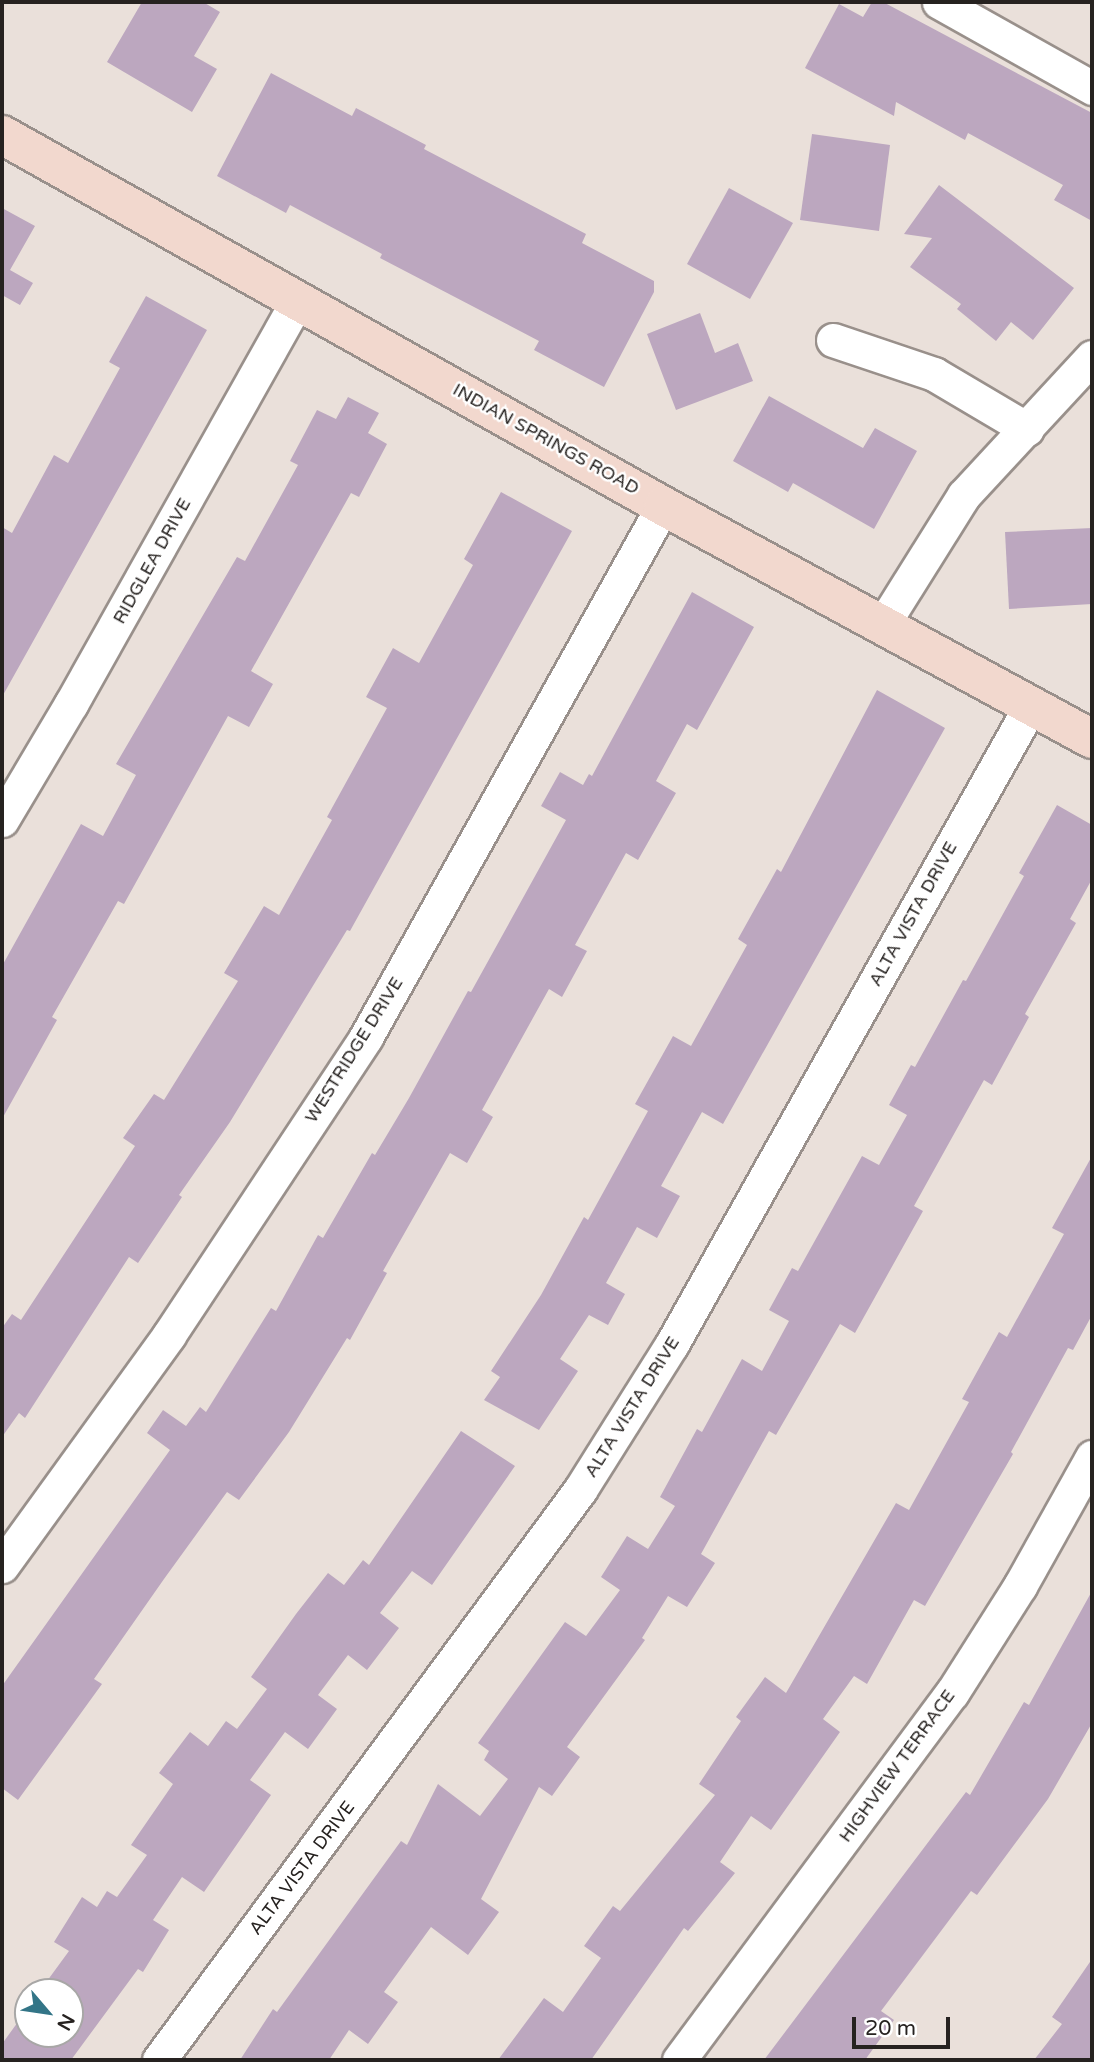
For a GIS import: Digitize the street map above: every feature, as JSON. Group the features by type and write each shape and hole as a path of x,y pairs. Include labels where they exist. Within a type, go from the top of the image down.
{"street":[{"path":"939,2 1092,88"},
{"name":"INDIAN SPRINGS ROAD","path":"2,135 663,506 1092,739"},
{"name":"RIDGLEA DRIVE","path":"2,820 71,704 298,300"},
{"path":"833,340 934,374 1027,429"},
{"path":"883,624 964,495 1092,357"},
{"name":"WESTRIDGE DRIVE","path":"2,1566 169,1335 366,1037 663,506"},
{"name":"ALTA VISTA DRIVE","path":"159,2060 580,1490 671,1344 1031,705"},
{"name":"HIGHVIEW TERRACE","path":"679,2060 952,1693 1020,1586 1092,1457"}],"building":[{"path":"142,2 203,2 220,12 194,56 217,69 192,112 107,62"},
{"path":"872,2 883,2 1092,113 1092,221 1054,200 1063,185 968,133 965,140 896,102 894,116 805,68 839,4 863,17"},
{"path":"271,73 352,116 356,108 426,145 424,149 586,234 582,243 654,281 654,292 604,387 534,350 539,341 380,258 382,254 290,205 286,213 217,176"},
{"path":"812,134 890,145 879,231 800,220"},
{"path":"939,185 1074,288 1033,340 1011,322 996,341 957,309 961,304 910,267 932,238 904,234"},
{"path":"729,188 793,223 750,299 687,264"},
{"path":"2,208 35,226 10,270 33,283 20,305 2,295"},
{"path":"146,296 207,330 2,697 2,527 12,533 54,455 68,463 120,368 109,362"},
{"path":"700,313 715,353 738,343 753,381 676,410 647,334"},
{"path":"769,396 863,448 875,428 917,451 874,529 793,483 788,492 733,461"},
{"path":"348,397 379,413 368,433 387,444 359,497 351,493 251,671 273,684 249,727 228,716 124,904 118,901 52,1017 57,1020 2,1119 2,966 81,824 103,836 136,775 116,764 237,557 245,561 298,465 290,461 317,410 336,419"},
{"path":"501,492 572,531 350,931 347,930 230,1122 179,1195 182,1197 138,1263 129,1257 25,1418 19,1413 2,1437 2,1328 12,1314 21,1320 135,1146 123,1138 154,1094 164,1100 238,981 224,973 264,906 279,915 332,820 327,817 387,708 366,697 393,648 419,663 473,565 464,559"},
{"path":"1092,528 1092,604 1009,609 1005,532"},
{"path":"692,592 754,627 697,730 687,724 656,781 676,793 638,860 626,853 575,945 587,951 562,997 549,989 482,1110 493,1117 467,1163 450,1153 383,1271 387,1273 350,1340 347,1338 289,1432 239,1500 227,1492 94,1679 102,1684 18,1800 2,1788 2,1686 170,1450 147,1433 163,1410 186,1426 200,1407 206,1412 271,1308 276,1311 318,1235 323,1238 372,1153 375,1155 409,1098 468,991 471,992 566,820 541,806 560,772 583,785 589,774 592,776"},
{"path":"877,690 945,728 723,1124 702,1112 661,1186 680,1196 657,1238 637,1227 606,1283 625,1294 608,1325 589,1315 560,1359 578,1371 539,1430 484,1400 500,1377 491,1371 541,1295 584,1217 588,1220 648,1111 635,1104 673,1036 691,1046 747,945 738,939 777,869 781,872"},
{"path":"1057,805 1092,825 1092,879 1070,919 1076,923 1025,1014 1029,1017 992,1085 984,1080 914,1206 923,1211 855,1333 840,1324 776,1435 769,1431 701,1554 715,1563 687,1607 668,1596 642,1638 645,1640 567,1747 580,1757 552,1796 539,1787 481,1899 499,1912 468,1955 431,1927 384,1992 398,2002 368,2044 349,2030 329,2060 240,2060 273,2009 277,2012 401,1841 407,1845 438,1784 480,1816 508,1779 484,1760 489,1751 478,1743 565,1622 586,1636 620,1590 601,1577 627,1536 648,1549 675,1506 660,1497 697,1429 702,1432 742,1359 762,1371 789,1321 769,1310 792,1268 798,1271 862,1156 879,1165 907,1115 889,1105 911,1065 915,1067 963,980 966,981 1024,876 1019,873"},
{"path":"1092,1156 1092,1315 1073,1350 1068,1348 1011,1452 1013,1454 925,1606 914,1600 867,1684 854,1676 823,1719 840,1732 771,1830 751,1816 720,1862 735,1873 688,1931 684,1928 591,2060 498,2060 544,1998 563,2012 601,1958 584,1946 613,1906 620,1911 715,1795 699,1784 741,1721 736,1717 765,1677 786,1693 896,1503 909,1510 969,1402 962,1399 999,1332 1007,1337 1064,1234 1052,1228"},
{"path":"461,1431 515,1466 432,1585 412,1571 380,1613 399,1628 367,1670 348,1655 318,1695 337,1709 308,1749 285,1732 250,1780 271,1795 204,1892 182,1877 153,1920 169,1930 143,1972 138,1969 84,2042 84,1978 49,1978 69,1951 54,1942 82,1897 97,1907 107,1891 117,1897 147,1855 131,1845 173,1784 159,1773 190,1732 208,1746 226,1721 237,1729 267,1689 251,1677 328,1573 344,1585 363,1560 369,1565"},
{"path":"1092,1591 1092,1723 1048,1799 977,1895 971,1891 881,2011 894,2020 865,2060 764,2060 966,1792 970,1795 1024,1702 1029,1705"},
{"path":"1092,1959 1092,2060 1034,2060 1062,2024 1052,2017"},
{"path":"14,2027 14,2048 80,2048 71,2060 2,2060 2,2044"}]}
